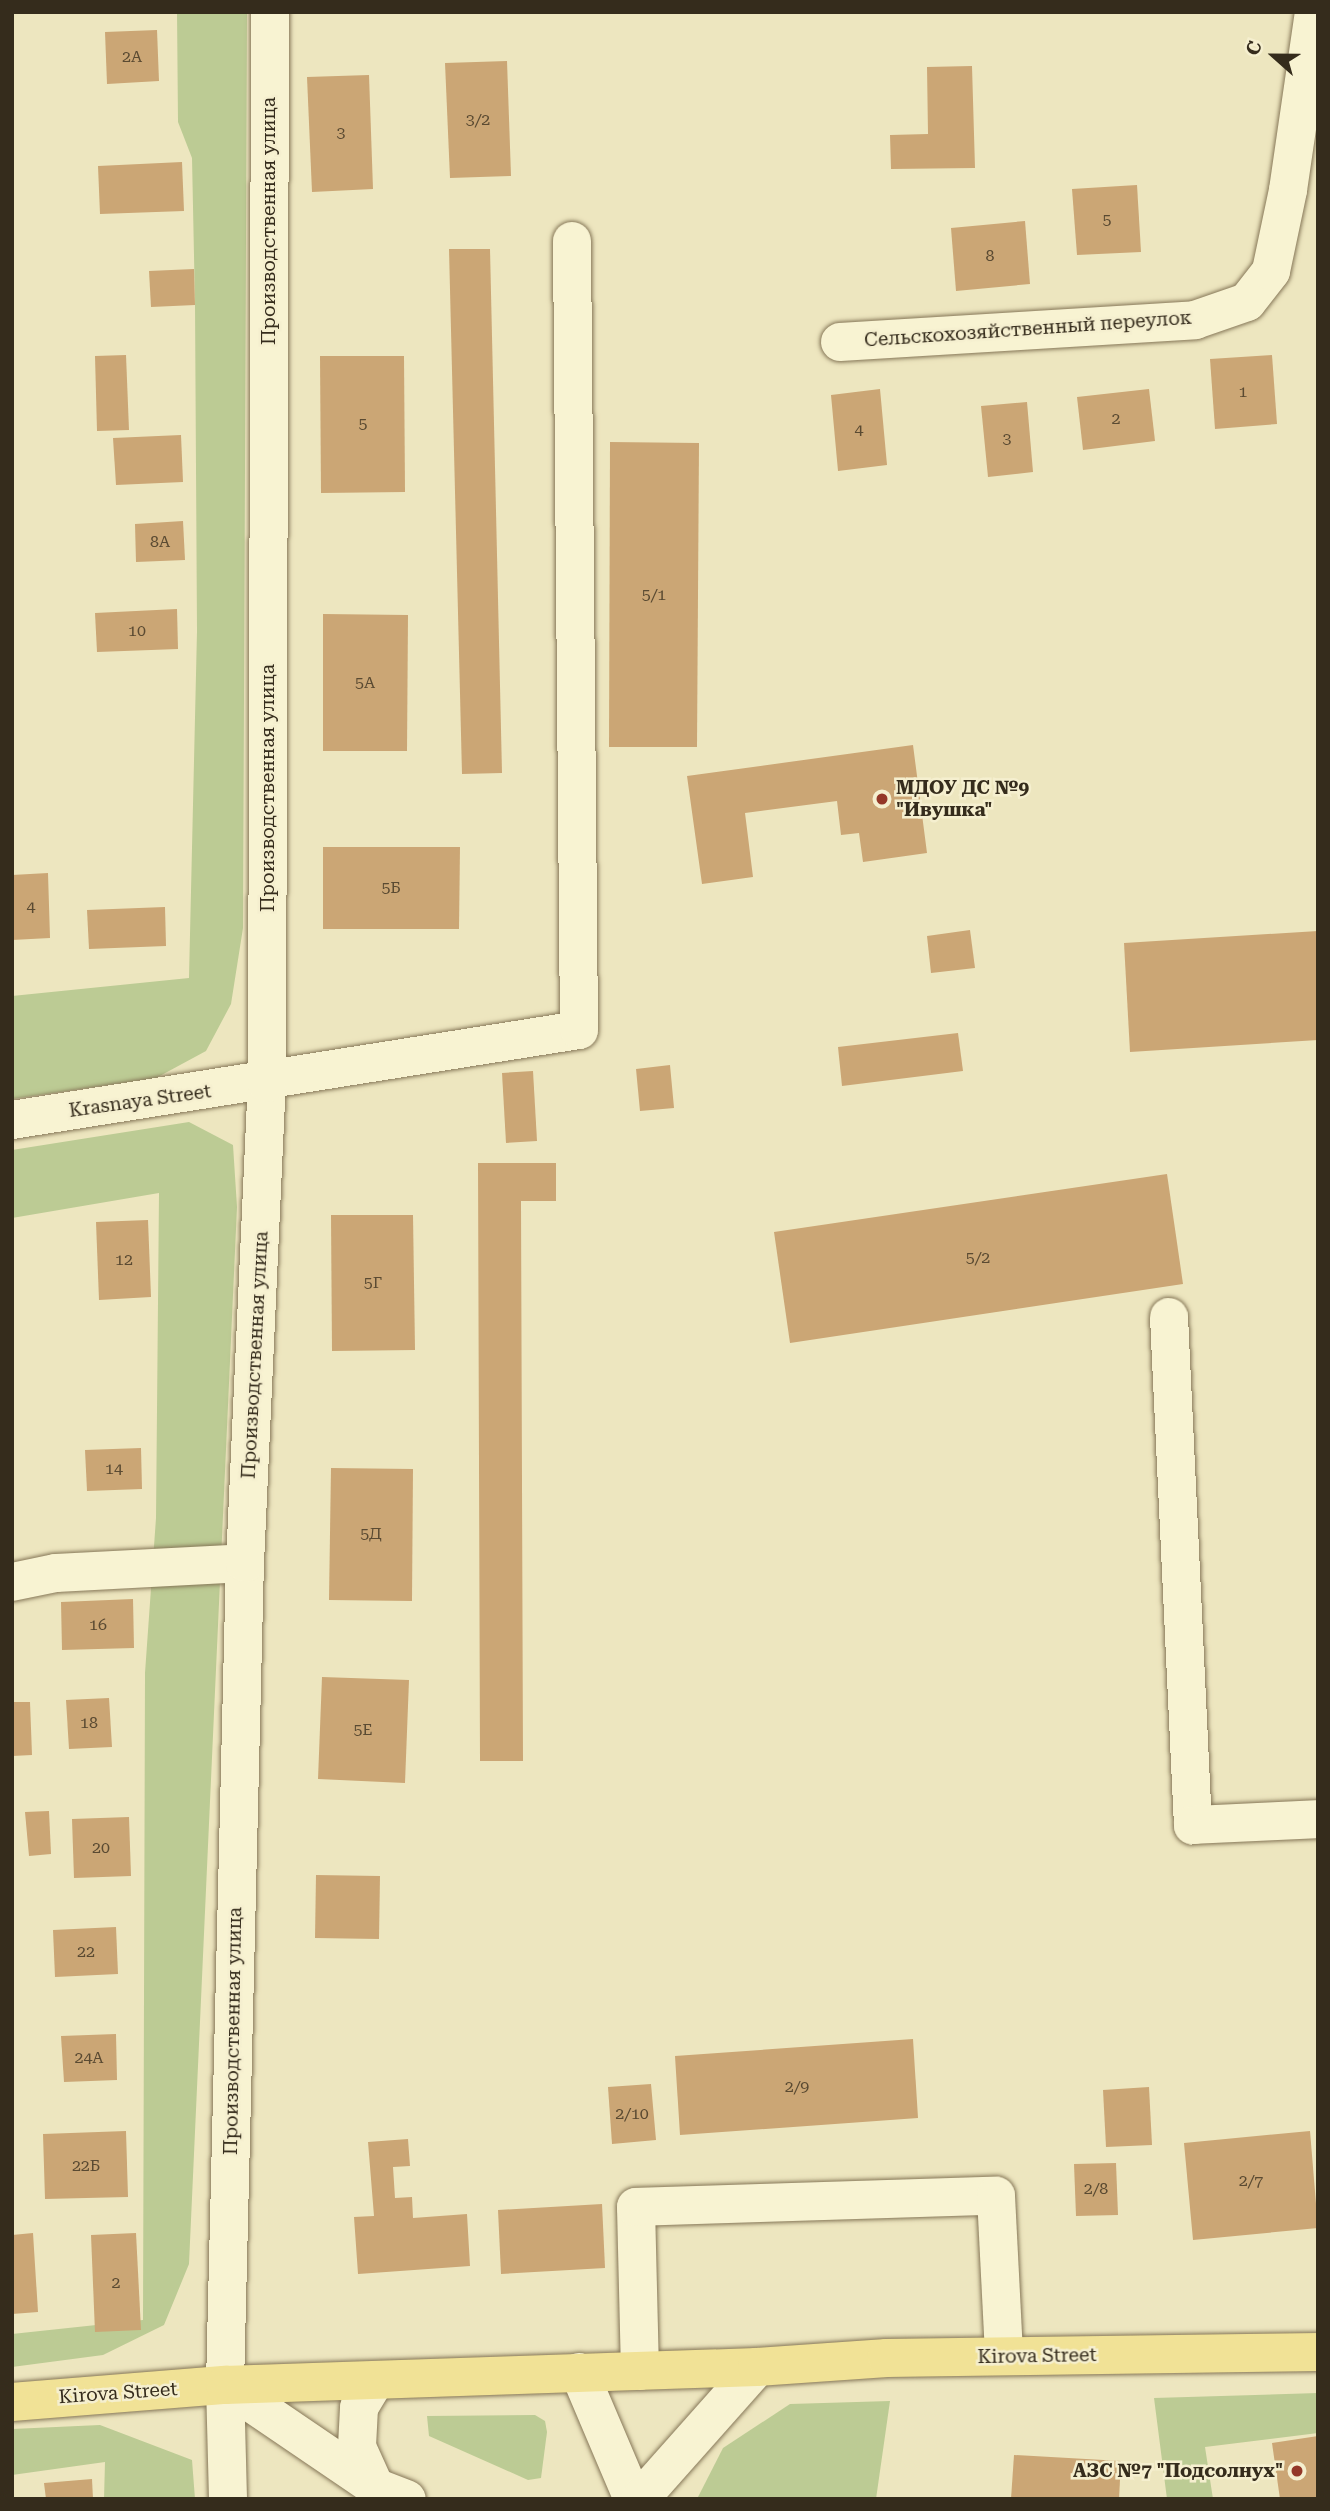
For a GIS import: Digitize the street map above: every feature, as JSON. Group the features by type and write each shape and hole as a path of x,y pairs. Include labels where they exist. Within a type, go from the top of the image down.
{"main road":[{"name":"Kirova Street","path":"12,2402 225,2385 1004,2356 1318,2352"}],"street":[{"name":"Производственная улица","path":"228,2499 225,2385 245,1563 267,1083 270,12"},
{"name":"Сельскохозяйственный переулок","path":"840,342 1195,320 1247,302 1271,271 1288,190 1314,12"},
{"name":"Krasnaya Street","path":"12,1120 267,1083 579,1030 572,242"},
{"path":"1170,1317 1193,1825 1318,1819"},
{"path":"12,1582 56,1573 245,1563"},
{"path":"640,2371 636,2207 996,2196 1004,2356"},
{"path":"640,2499 757,2367"},
{"path":"579,2372 633,2499"},
{"path":"375,2381 359,2408 357,2447 391,2493"},
{"path":"225,2385 391,2493"}],"green space":[{"path":"177,12 247,12 243,928 231,1004 206,1051 156,1078 12,1099 12,996 189,978 197,631 195,305 192,158 178,122"},
{"path":"189,1122 233,1145 237,1207 189,2264 164,2325 103,2355 12,2367 12,2334 143,2320 145,1673 156,1518 159,1193 12,1218 12,1150"},
{"path":"1318,2393 1318,2433 1205,2447 1213,2499 1167,2499 1154,2398"},
{"path":"890,2401 876,2499 697,2499 723,2448 790,2404"},
{"path":"535,2415 545,2421 547,2432 541,2478 528,2480 429,2436 427,2416"},
{"path":"100,2425 192,2460 195,2499 104,2499 105,2462 12,2475 12,2429"}],"building":[{"path":"157,30 159,81 107,84 105,32"},
{"path":"507,61 511,176 450,178 445,63"},
{"path":"972,66 975,168 891,169 890,135 928,134 927,67"},
{"path":"369,75 373,189 312,192 307,77"},
{"path":"182,162 184,211 100,214 98,166"},
{"path":"1137,185 1141,252 1077,255 1072,189"},
{"path":"1025,221 1030,284 956,291 951,228"},
{"path":"449,249 490,249 502,773 462,774"},
{"path":"194,269 195,305 151,307 149,271"},
{"path":"126,355 129,430 97,431 95,356"},
{"path":"1272,355 1277,424 1215,429 1210,359"},
{"path":"320,356 404,356 405,492 321,493"},
{"path":"880,389 887,465 838,471 831,395"},
{"path":"1149,389 1155,441 1083,450 1077,397"},
{"path":"1027,402 1033,472 988,477 981,406"},
{"path":"181,435 183,482 116,485 113,438"},
{"path":"610,442 699,443 697,747 609,747"},
{"path":"183,521 185,560 136,562 135,524"},
{"path":"177,609 178,649 97,652 95,613"},
{"path":"323,614 408,615 407,751 323,751"},
{"path":"913,745 927,853 863,862 859,833 841,835 837,801 745,813 753,877 702,884 687,776"},
{"path":"323,847 460,847 459,929 323,929"},
{"path":"48,873 50,938 12,940 12,875"},
{"path":"165,907 166,946 89,949 87,910"},
{"path":"970,930 975,968 931,973 927,936"},
{"path":"1318,931 1318,1040 1130,1052 1124,943"},
{"path":"958,1033 963,1071 842,1086 838,1047"},
{"path":"670,1065 674,1108 640,1111 636,1069"},
{"path":"533,1071 537,1141 506,1143 502,1073"},
{"path":"478,1163 556,1163 556,1201 521,1201 523,1761 480,1761"},
{"path":"1167,1174 1183,1284 790,1343 774,1232"},
{"path":"331,1215 413,1215 415,1350 332,1351"},
{"path":"148,1220 151,1297 99,1300 96,1222"},
{"path":"141,1448 142,1489 87,1491 85,1450"},
{"path":"331,1468 413,1469 412,1601 329,1600"},
{"path":"133,1599 134,1648 62,1650 61,1602"},
{"path":"322,1677 409,1680 405,1783 318,1779"},
{"path":"109,1698 112,1747 69,1749 66,1700"},
{"path":"12,1702 30,1702 32,1755 12,1756"},
{"path":"49,1811 51,1854 29,1856 25,1812"},
{"path":"129,1817 131,1876 74,1878 72,1819"},
{"path":"316,1875 380,1876 379,1939 315,1938"},
{"path":"116,1927 118,1974 55,1977 53,1930"},
{"path":"116,2034 117,2080 64,2082 61,2036"},
{"path":"913,2039 918,2118 680,2135 675,2056"},
{"path":"651,2084 656,2140 612,2144 608,2087"},
{"path":"1149,2087 1152,2145 1106,2147 1103,2090"},
{"path":"126,2131 128,2197 45,2199 43,2134"},
{"path":"1310,2131 1318,2228 1193,2240 1184,2143"},
{"path":"408,2139 410,2166 393,2167 395,2198 412,2197 413,2218 467,2214 470,2266 358,2274 354,2217 374,2216 368,2142"},
{"path":"1116,2163 1118,2215 1076,2216 1074,2164"},
{"path":"602,2204 605,2268 501,2274 498,2210"},
{"path":"33,2233 38,2312 12,2314 12,2235"},
{"path":"136,2233 141,2330 95,2332 91,2235"},
{"name":"АЗС №7 \"Подсолнух\"","path":"1318,2436 1318,2499 1280,2499 1272,2443"},
{"path":"1014,2455 1121,2461 1119,2499 1011,2499"},
{"path":"92,2479 93,2499 46,2499 44,2483"}],"place":[{"name":"МДОУ ДС №9 \"Ивушка\"","path":"882,799"},
{"name":"АЗС №7 \"Подсолнух\"","path":"1297,2471"}]}
